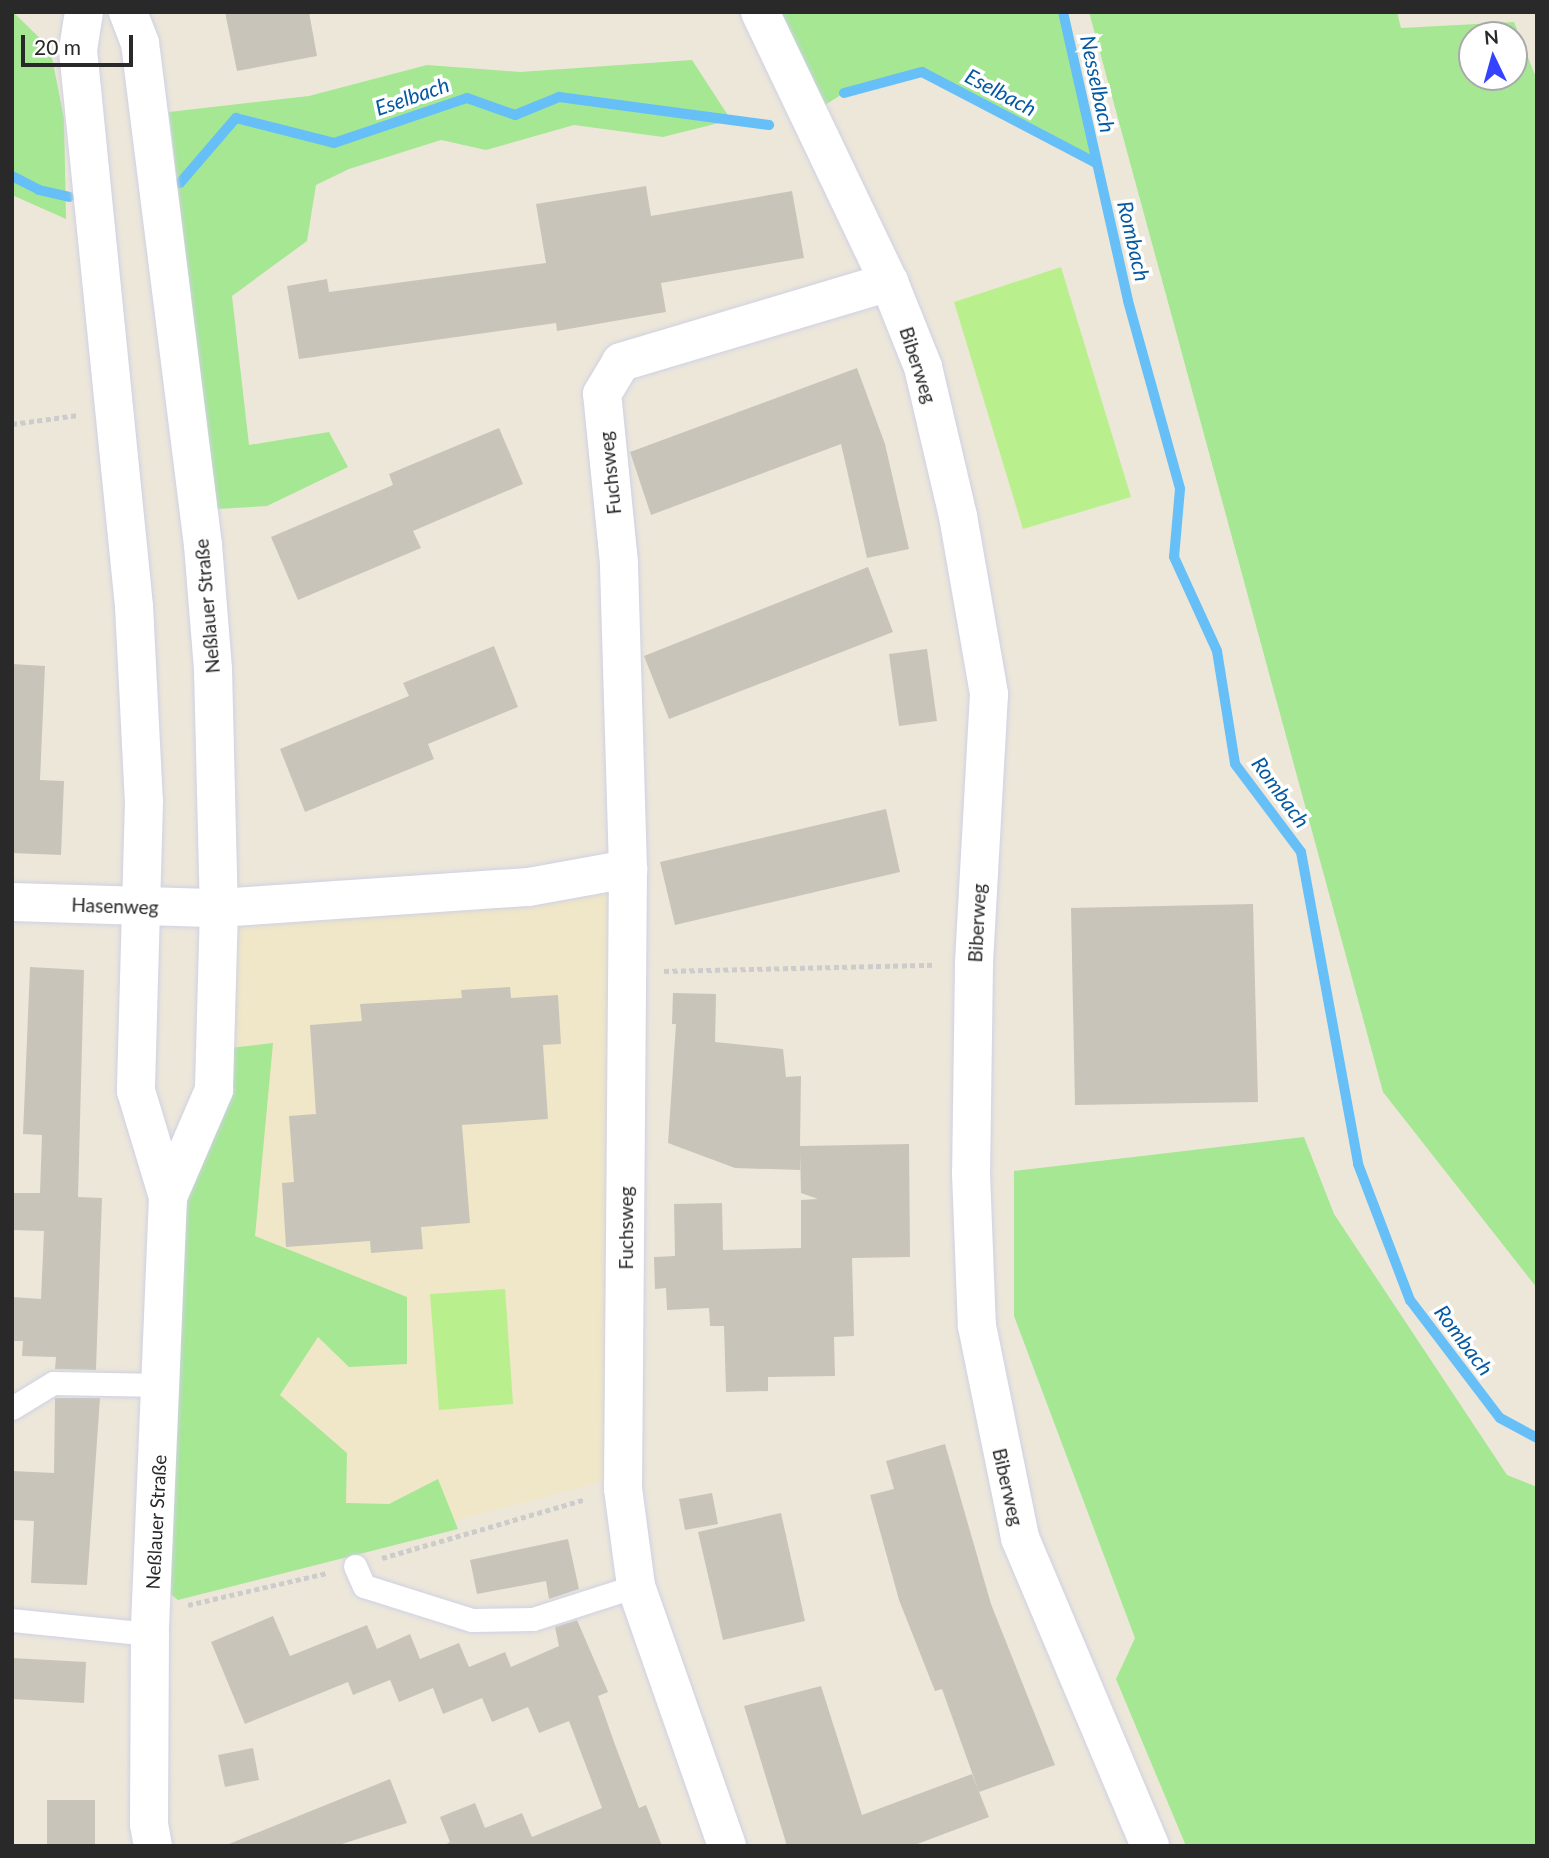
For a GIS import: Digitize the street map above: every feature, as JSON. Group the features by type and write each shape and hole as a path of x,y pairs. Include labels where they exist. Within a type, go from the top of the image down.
{"street":[{"name":"Neßlauer Straße","path":"84,12 78,50 117,410 142,759 136,1091 168,1197 150,1634 149,1824 153,1846"},
{"name":"Neßlauer Straße","path":"128,12 140,43 203,545 213,669 219,908 214,1090 168,1197"},
{"name":"Biberweg","path":"760,12 889,282 923,367 958,516 989,694 974,964 971,1173 977,1326 993,1422 1020,1538 1145,1845"},
{"name":"Fuchsweg","path":"727,1846 636,1586 623,1488 628,869 619,563 602,394 621,362 889,282"},
{"path":"219,908 529,887 628,869"},
{"name":"Hasenweg","path":"12,902 219,908"}],"lane":[{"path":"12,1408 53,1383 162,1385"},
{"path":"355,1566 364,1586 472,1620 533,1619 636,1586"},
{"path":"12,1620 150,1634"}],"path":[{"path":"12,424 117,410"},
{"path":"628,972 974,964"},
{"path":"231,1598 355,1566 623,1488"}],"shaded area":[{"path":"612,884 605,1481 179,1594 229,922"}],"green space":[{"path":"13,12 50,48 64,118 66,219 12,195"},
{"path":"772,12 1063,12 1096,163 922,72 844,93 809,115"},
{"path":"1089,12 1397,12 1401,28 1458,25 1458,91 1528,91 1528,57 1537,80 1537,1288 1383,1092"},
{"path":"692,60 731,120 663,137 574,125 486,150 441,140 349,169 316,185 307,241 232,296 249,445 329,432 348,467 267,506 216,509 169,112 309,96 427,65 520,72"},
{"path":"1061,267 1131,497 1023,529 954,302"},
{"path":"273,1043 255,1236 407,1297 407,1364 349,1367 318,1337 280,1395 347,1453 346,1503 389,1504 438,1479 458,1529 178,1600 163,1588 182,1188 221,1049"},
{"path":"1304,1137 1334,1214 1507,1475 1537,1487 1537,1846 1186,1846 1116,1679 1135,1638 1014,1316 1014,1171"},
{"path":"505,1289 513,1404 439,1410 430,1294"}],"building":[{"path":"225,12 309,12 317,56 237,71"},
{"path":"646,186 651,216 792,191 804,258 661,283 666,312 557,331 556,323 299,359 287,286 327,279 329,292 546,263 536,204"},
{"path":"857,368 885,444 909,549 867,558 841,444 651,515 630,452"},
{"path":"499,428 523,484 413,531 421,548 298,600 271,537 393,485 389,474"},
{"path":"868,567 893,632 669,719 644,656"},
{"path":"494,646 518,707 428,744 434,759 305,812 280,749 409,696 403,683"},
{"path":"927,649 937,721 899,726 889,654"},
{"path":"12,664 45,666 40,780 64,781 61,855 12,853"},
{"path":"886,809 900,872 675,925 660,862"},
{"path":"1253,904 1258,1102 1075,1105 1071,908"},
{"path":"30,967 84,970 78,1197 102,1198 96,1370 55,1369 56,1357 22,1356 23,1341 12,1341 12,1297 41,1299 44,1231 12,1230 12,1193 40,1193 42,1135 23,1134"},
{"path":"510,987 511,998 558,995 561,1044 543,1045 548,1119 462,1125 470,1223 421,1227 423,1249 371,1253 370,1241 286,1247 282,1183 294,1182 289,1116 316,1114 310,1025 362,1021 360,1004 462,998 461,990"},
{"path":"673,993 716,994 715,1042 783,1049 786,1077 801,1076 800,1146 909,1144 910,1257 852,1258 854,1336 834,1337 835,1376 768,1377 768,1391 726,1392 724,1326 710,1326 709,1308 667,1310 666,1288 655,1289 654,1257 675,1256 674,1204 722,1203 723,1250 801,1248 801,1200 818,1199 801,1193 800,1151 800,1170 735,1168 668,1143 676,1024 672,1024"},
{"path":"55,1398 100,1398 87,1585 31,1583 34,1521 12,1520 12,1471 54,1473"},
{"path":"945,1444 991,1604 1055,1765 979,1792 942,1689 935,1691 899,1600 870,1495 894,1489 886,1461"},
{"path":"712,1493 718,1524 685,1530 679,1499"},
{"path":"781,1513 805,1621 723,1640 698,1532"},
{"path":"568,1539 579,1589 549,1599 546,1581 477,1594 470,1560"},
{"path":"273,1616 290,1656 367,1625 377,1649 410,1634 420,1659 459,1643 469,1667 505,1652 511,1667 559,1646 555,1627 577,1620 608,1692 598,1696 614,1742 639,1808 646,1805 662,1846 443,1846 450,1842 440,1817 475,1803 485,1828 522,1813 532,1837 602,1808 569,1721 539,1733 528,1707 492,1722 482,1698 443,1714 433,1688 399,1702 390,1680 353,1695 348,1682 245,1724 211,1642"},
{"path":"12,1658 86,1662 84,1703 12,1699"},
{"path":"821,1686 862,1815 972,1774 989,1817 912,1846 787,1846 744,1706"},
{"path":"253,1748 259,1780 225,1787 218,1755"},
{"path":"390,1779 407,1823 336,1846 224,1846"},
{"path":"47,1800 95,1800 95,1846 47,1846"}],"waterway":[{"name":"Rombach","path":"1063,12 1128,301 1180,489 1174,557 1217,651 1235,764 1301,852 1358,1164 1410,1300 1500,1418 1537,1438"},
{"name":"Eselbach","path":"844,93 922,72 1096,163"},
{"name":"Eselbach","path":"180,183 236,118 334,143 467,98 515,115 559,97 769,125"},
{"name":"Eselbach","path":"12,176 39,190 69,197"}],"water label":[{"name":"Nesselbach","path":"1098,84"}]}
